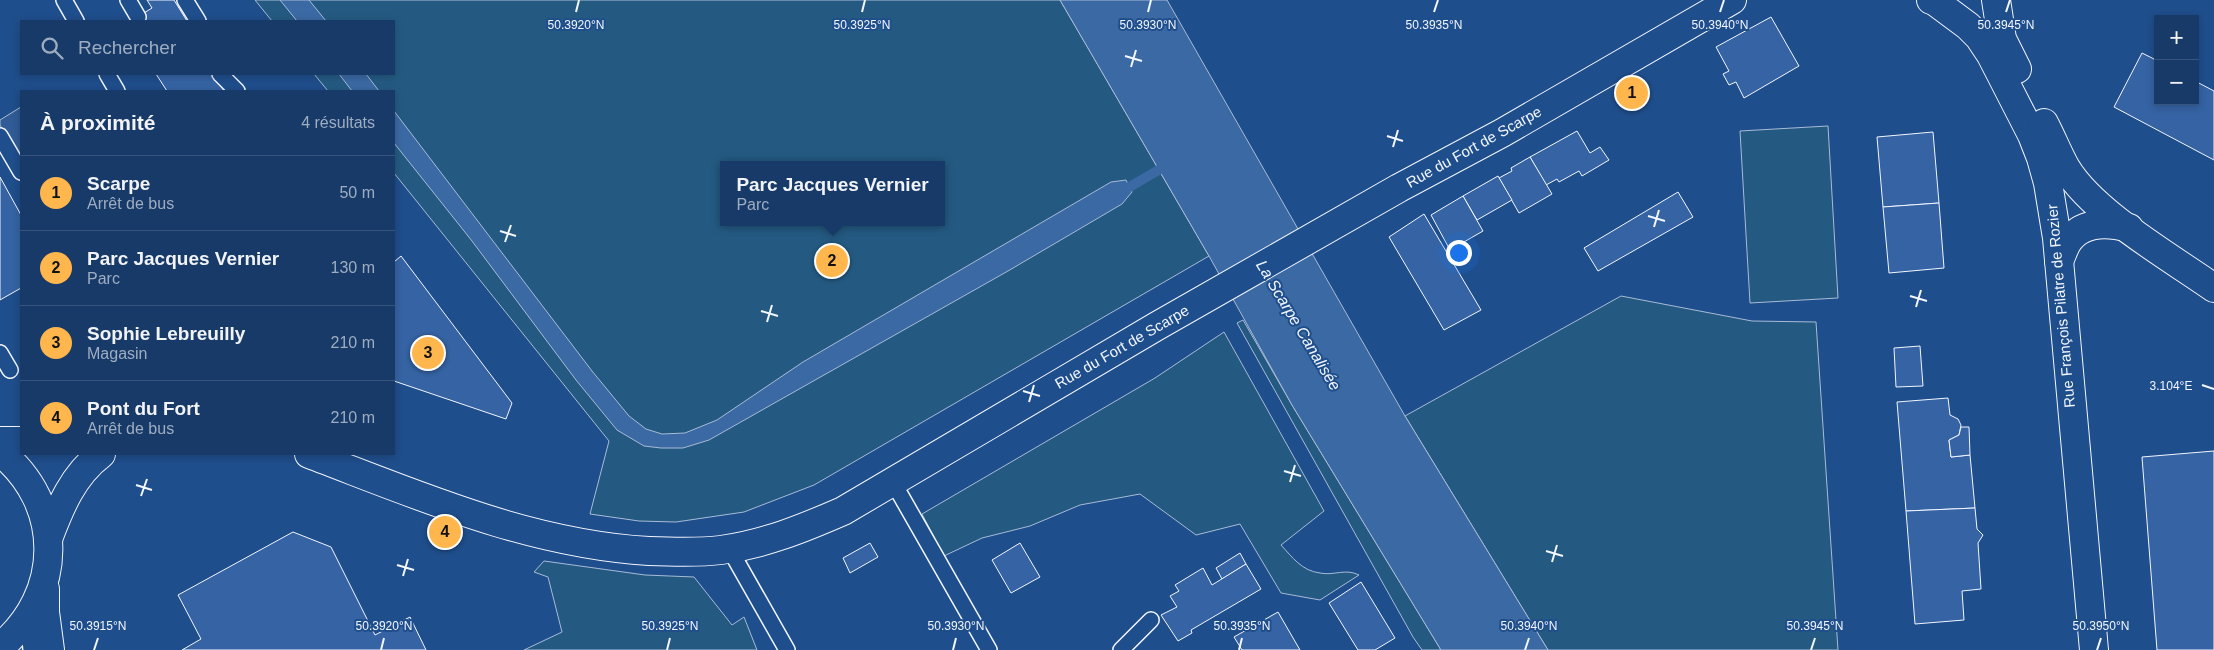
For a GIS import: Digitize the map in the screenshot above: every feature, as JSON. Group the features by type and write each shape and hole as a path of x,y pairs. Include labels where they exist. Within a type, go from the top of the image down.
{"main road":[{"path":"1932,0 1937,0"},
{"name":"Rue François Pilatre de Rozier","path":"1932,0 1956,16 1980,37 2032,135 2048,182 2059,261 2094,650"},
{"path":"1996,0 2002,38 2066,168 2084,191 2129,228 2214,288"},
{"name":"Rue du Fort de Scarpe","path":"312,455 448,507 503,525 595,546 628,550 692,552 729,548 769,540 796,532 843,510 893,482 1190,308 1732,1"},
{"path":"2059,261 2067,242 2077,233 2088,227 2102,223 2129,228"},
{"path":"0,442 20,441"},
{"path":"0,452 19,470 36,495 42,509 48,539 48,567 45,580 31,614 22,626 0,647"},
{"path":"48,539 70,490 92,460 100,455"},
{"path":"45,580 45,612 50,650"}],"lane":[{"path":"64,0 75,20"},
{"path":"128,0 138,17"},
{"path":"185,0 197,20"},
{"path":"108,75 116,90"},
{"path":"221,75 236,90"},
{"path":"0,136 20,170"},
{"path":"0,354 10,370"},
{"path":"893,482 989,650"},
{"path":"729,548 786,650"},
{"path":"31,614 29,630 31,650"},
{"path":"1121,650 1151,620"}],"shaded area":[{"path":"255,0 1060,0 1209,256 814,485 744,512 676,522 639,521 590,514 609,441 395,174 395,90 327,90 315,75 395,75 395,20 271,20"},
{"path":"20,108 20,158 0,125 0,120"},
{"path":"1828,126 1838,298 1750,303 1740,131"},
{"path":"1621,296 1752,321 1816,322 1838,650 1548,650 1405,416"},
{"path":"1243,320 1292,405 1441,650 1422,650 1413,637 1237,323"},
{"path":"1224,332 1324,511 1281,545 1298,563 1314,572 1325,574 1349,572 1359,575 1320,600 1281,593 1240,524 1196,535 1140,494 1080,505 1030,526 982,538 944,556 922,514 1155,378"},
{"path":"544,561 645,575 694,577 732,625 744,617 757,650 524,650 562,632 548,577 534,572"}],"water":[{"path":"280,0 309,0 325,20 296,20"},
{"name":"La Scarpe Canalisée","path":"1060,0 1167,0 1405,416 1548,650 1441,650 1292,405 1209,256"},
{"path":"340,75 367,75 378,90 351,90"},
{"path":"395,112 592,371 629,416 646,429 662,434 685,433 717,420 803,362 1111,182 1126,180 1132,192 1122,204 1008,271 709,440 683,448 644,446 617,430 576,380 472,241 395,144"}],"building":[{"path":"147,0 174,0 186,20 133,20 152,8"},
{"path":"1771,17 1799,66 1744,98 1736,82 1729,85 1723,74 1729,71 1716,47"},
{"path":"2142,53 2154,59 2154,105 2199,105 2199,83 2214,91 2214,160 2114,107"},
{"path":"157,75 214,75 223,90 166,90"},
{"path":"1577,131 1590,153 1600,147 1609,160 1582,176 1579,171 1559,182 1557,179 1546,185 1530,157"},
{"path":"1933,132 1939,203 1883,207 1877,137"},
{"path":"1530,157 1552,194 1519,213 1499,178 1512,171 1511,168"},
{"path":"1498,176 1512,200 1477,220 1463,196"},
{"path":"0,177 20,213 20,289 0,300"},
{"path":"1678,192 1693,217 1598,271 1584,248"},
{"path":"1463,196 1483,231 1450,250 1431,215"},
{"path":"1939,203 1944,268 1889,273 1883,207"},
{"path":"1424,214 1481,310 1444,330 1389,237"},
{"path":"401,256 512,403 506,419 395,381 395,261"},
{"path":"1920,346 1923,386 1896,387 1894,348"},
{"path":"1948,398 1950,415 1958,419 1961,425 1959,435 1949,440 1951,457 1970,455 1975,508 1906,511 1897,402"},
{"path":"1961,427 1969,427 1970,455 1951,457 1949,440 1959,435"},
{"path":"2214,451 2214,650 2157,650 2142,457"},
{"path":"1975,508 1977,529 1983,535 1978,543 1981,589 1962,591 1964,620 1915,624 1906,511"},
{"path":"293,532 331,547 375,635 410,617 426,650 182,650 201,639 178,595"},
{"path":"870,543 878,557 850,573 843,558"},
{"path":"1020,543 1040,577 1011,593 992,560"},
{"path":"1240,553 1246,564 1222,579 1216,568"},
{"path":"1246,564 1261,589 1191,630 1192,633 1178,641 1161,615 1177,607 1170,596 1179,591 1175,585 1203,568 1212,585"},
{"path":"1361,582 1395,638 1375,650 1358,650 1329,603"},
{"path":"1278,612 1300,650 1242,650 1234,637"}],"waterway":[{"path":"1119,193 1169,164"}],"place":[{"name":"Scarpe","path":"1632,93"},
{"name":"Parc Jacques Vernier","path":"832,261"},
{"name":"Sophie Lebreuilly","path":"428,353"},
{"name":"Pont du Fort","path":"445,532"}]}
